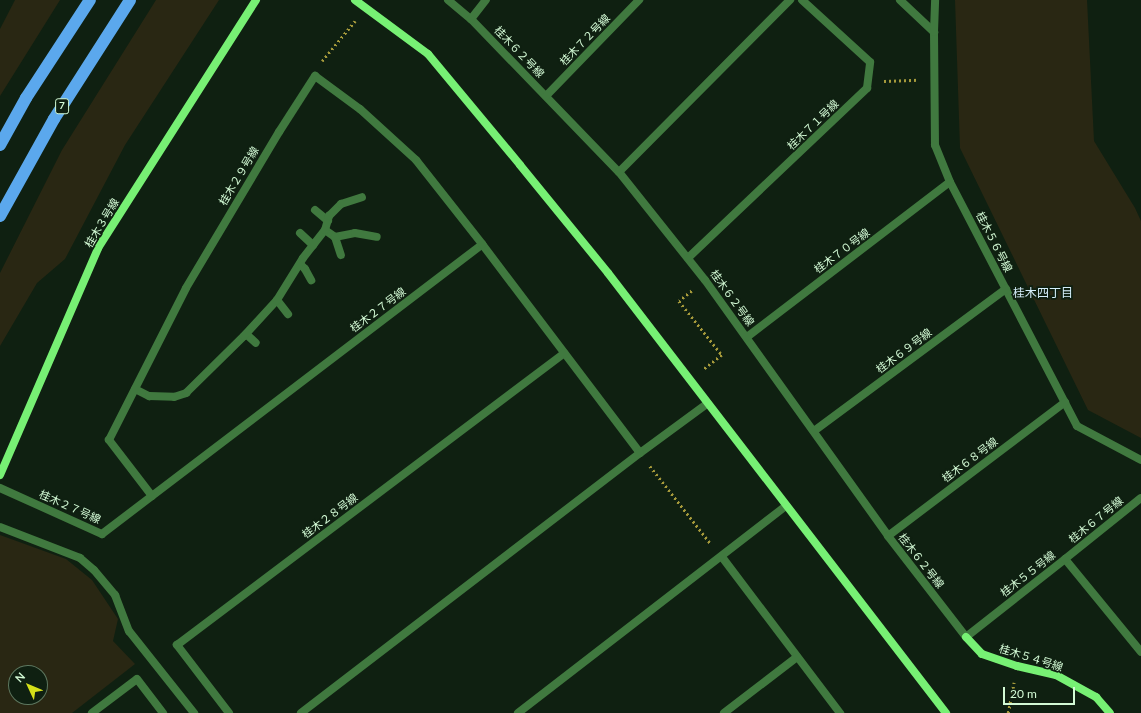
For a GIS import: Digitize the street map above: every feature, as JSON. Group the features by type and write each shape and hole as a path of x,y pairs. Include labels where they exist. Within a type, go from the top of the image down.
{"highway":[{"path":"0,145 26,98 90,0"},
{"name":"7","path":"0,216 54,119 130,0"}],"street":[{"name":"桂木３号線","path":"0,475 98,248 256,0"},
{"path":"355,0 428,54 603,267 946,713"},
{"name":"桂木６２号線","path":"448,0 471,19 619,172 705,280 888,536 966,637"},
{"path":"471,19 486,0"},
{"name":"桂木７２号線","path":"546,96 639,0"},
{"path":"619,172 790,0"},
{"name":"桂木７１号線","path":"688,258 867,88 870,62 802,0"},
{"path":"900,0 934,32"},
{"name":"桂木５６号線","path":"935,0 935,145 950,182 1077,426 1141,460"},
{"path":"315,76 360,109 416,160 482,244 640,453"},
{"name":"桂木２９号線","path":"152,496 110,440 186,288 278,132 315,76"},
{"name":"桂木７０号線","path":"747,337 950,182"},
{"path":"135,389 149,396 170,397 186,393 246,334 276,300 313,245 325,230 329,216 341,204 362,198"},
{"path":"315,210 328,221"},
{"path":"325,230 335,237 341,256"},
{"path":"300,233 313,245"},
{"path":"335,237 355,233 377,237"},
{"name":"桂木２７号線","path":"0,488 102,534 482,244"},
{"path":"300,264 305,268 312,280"},
{"name":"桂木６９号線","path":"814,431 1006,289"},
{"path":"276,300 288,314"},
{"path":"246,334 256,342"},
{"name":"桂木２８号線","path":"229,713 177,645 564,353"},
{"path":"169,406 170,397"},
{"name":"桂木６８号線","path":"888,536 1065,402"},
{"path":"301,713 640,453 708,403"},
{"name":"桂木６７号線","path":"1065,559 1141,498"},
{"path":"518,713 722,557 786,506"},
{"path":"0,527 80,558 94,570 115,595 129,631 194,713"},
{"path":"722,557 796,657 840,713"},
{"name":"桂木５５号線","path":"966,637 1065,559 1141,652"},
{"name":"桂木５４号線","path":"966,637 982,654 1017,666 1056,675 1096,697 1110,713"},
{"path":"724,713 796,657"},
{"path":"92,713 137,679 163,713"}],"path":[{"path":"315,76 324,57 366,8"},
{"path":"868,81 934,80"},
{"path":"690,380 722,355 679,301 705,280"},
{"path":"640,453 722,557"},
{"path":"1008,713 1017,666"}],"shaded area":[{"path":"15,0 60,0 0,96 0,29"},
{"path":"156,0 219,0 125,145 65,259 37,283 0,346 0,273 62,150"},
{"path":"955,0 1087,0 1094,141 1135,208 1141,221 1141,438 1088,410 960,148"},
{"path":"0,535 66,559 92,580 118,619 113,641 135,664 72,713 0,713"}],"district":[{"name":"桂木四丁目","path":"1043,293"}]}
